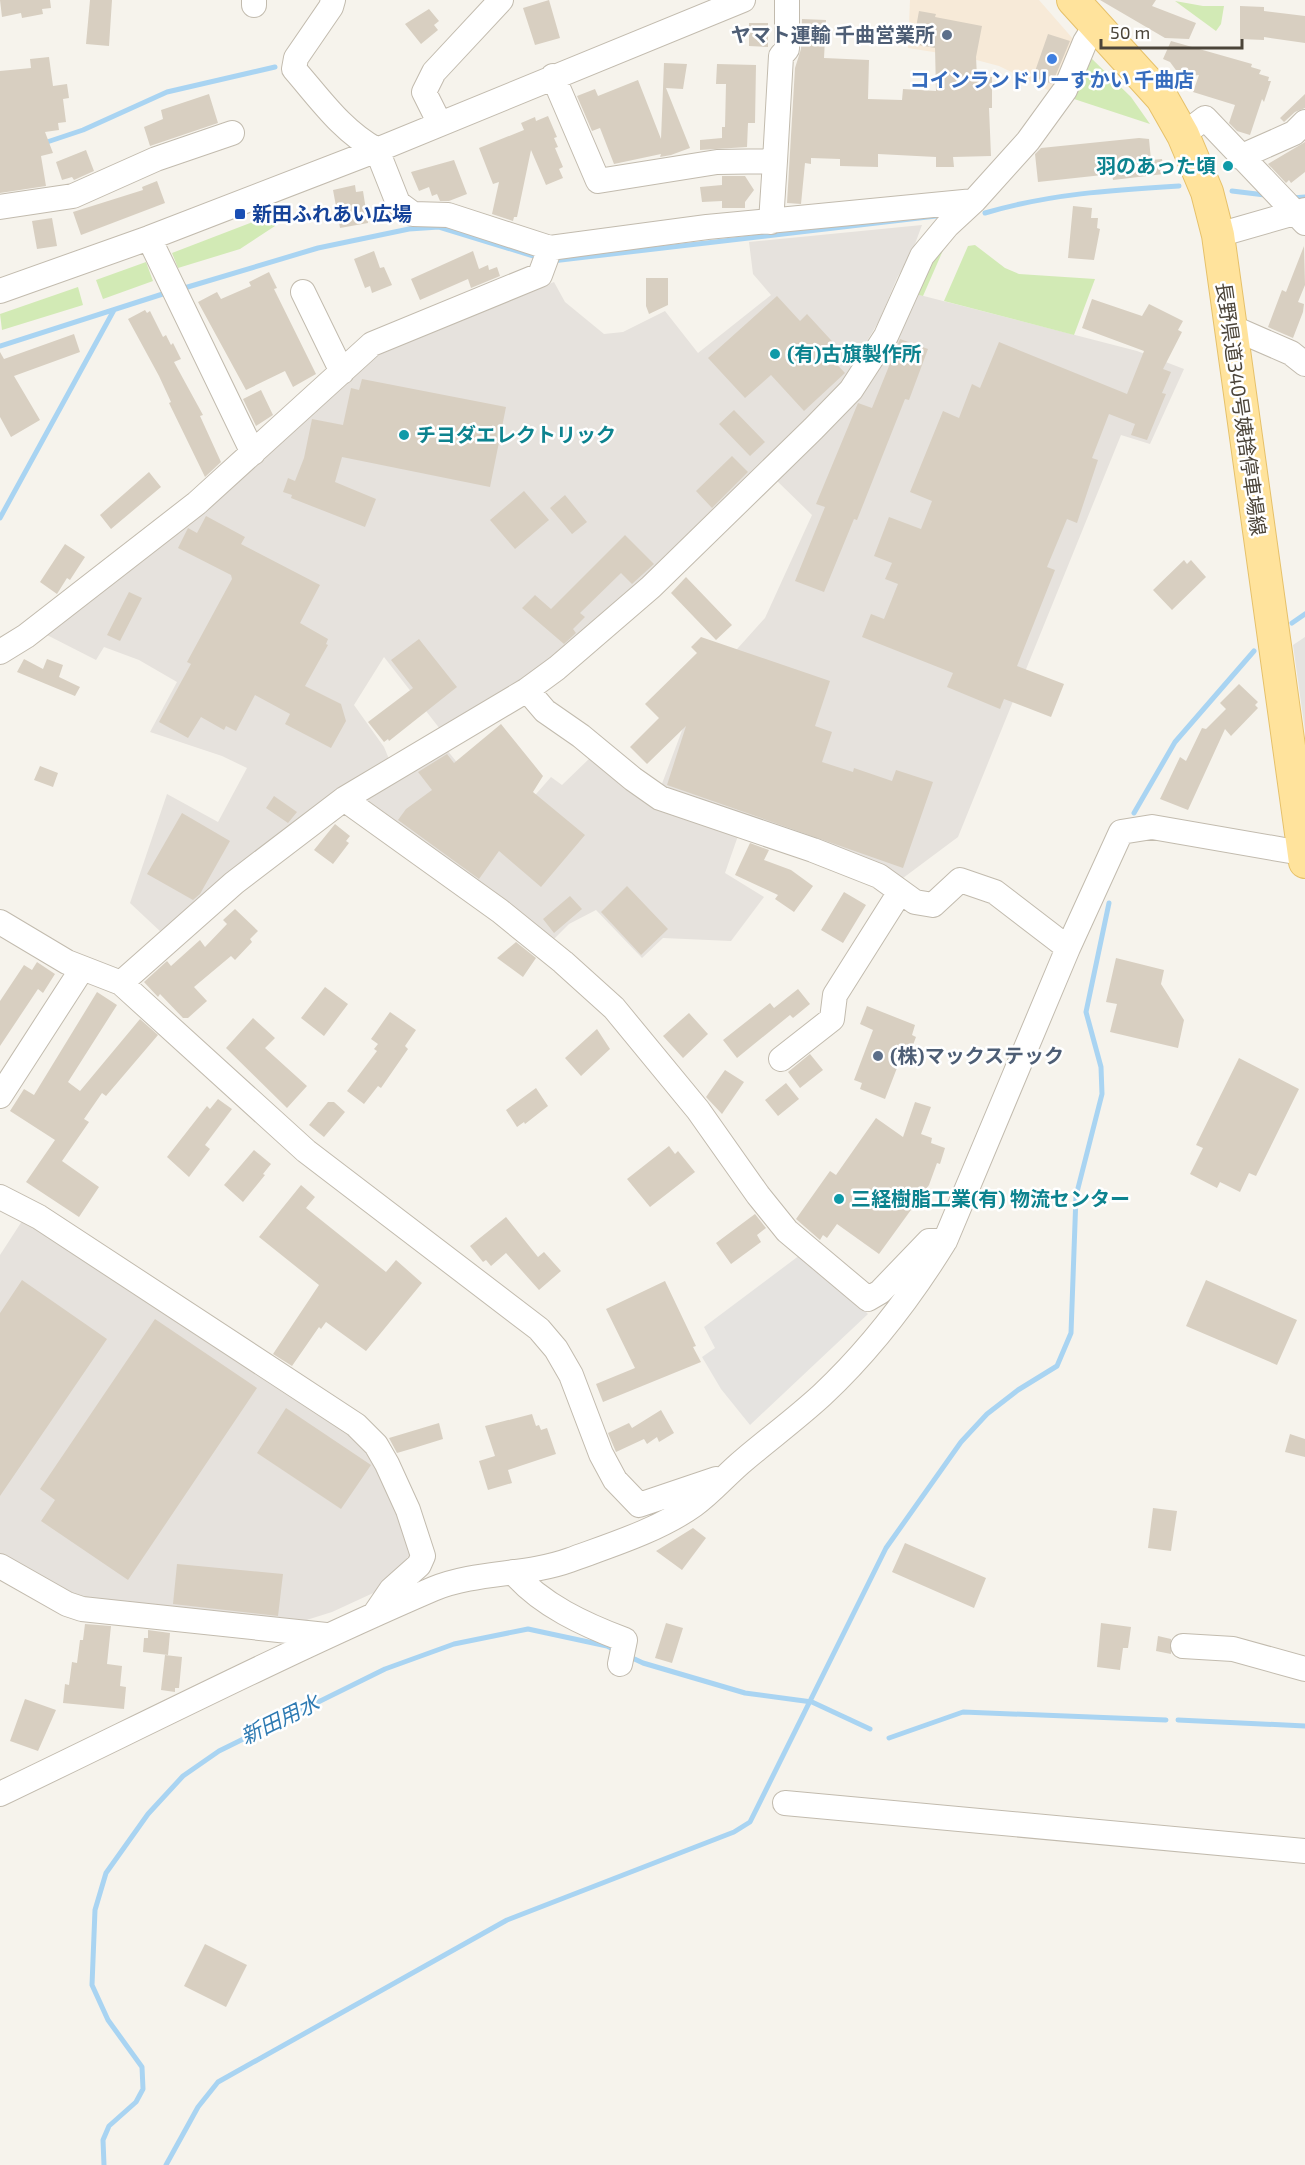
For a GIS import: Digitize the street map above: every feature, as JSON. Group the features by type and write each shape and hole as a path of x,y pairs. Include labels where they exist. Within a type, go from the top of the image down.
{"main road":[{"name":"長野県道340号姨捨停車場線","path":"1073,0 1162,98 1183,135 1207,192 1218,235 1304,855"}],"street":[{"path":"333,0 331,7 296,58 294,69 339,122 358,140 377,150 398,203 413,214 448,215 547,256 771,222 974,201"},
{"path":"439,122 424,92 434,72 501,0"},
{"path":"0,291 149,238 377,150 439,122 743,0"},
{"path":"771,222 781,56 787,49 787,0"},
{"path":"121,983 234,883 344,799 527,690 557,668 651,586 851,390 886,336 922,256 947,226 974,201 1028,141 1065,90 1085,42 1095,26"},
{"path":"553,76 598,181 717,162 775,161"},
{"path":"1183,135 1204,118 1240,157 1302,216"},
{"path":"1240,157 1294,133 1305,122"},
{"path":"0,207 73,196 156,159 232,133"},
{"path":"1218,235 1302,216"},
{"path":"149,238 253,453"},
{"path":"0,652 26,636 197,503 372,344 540,275 547,256"},
{"path":"303,292 342,372"},
{"path":"1229,326 1291,353 1305,364"},
{"path":"527,690 544,711 581,736 660,798 835,858 879,876 915,902 933,906 960,880 995,892 1068,948"},
{"path":"344,799 500,911 563,962 614,1008 698,1110 758,1195 788,1231 868,1299 880,1292 929,1241 945,1241"},
{"path":"0,1794 248,1676 326,1635 447,1583 472,1576 513,1572 567,1561 652,1527 694,1505 724,1476 823,1394 890,1320 924,1275 945,1241 1068,948 1121,832 1152,827 1304,855"},
{"path":"781,1059 832,1019 835,995 900,892"},
{"path":"0,922 82,969 121,983 306,1151 539,1329 556,1349 571,1375 601,1454 615,1480 639,1505 724,1476"},
{"path":"0,1096 82,969"},
{"path":"0,1197 39,1217 356,1425 376,1445 408,1510 423,1556 419,1565 391,1590 374,1615"},
{"path":"0,1566 67,1604 82,1609 326,1635"},
{"path":"513,1572 525,1586 590,1627 625,1640 620,1664"},
{"path":"1183,1646 1233,1649 1305,1669"},
{"path":"785,1803 1305,1851"}],"shaded area":[{"path":"910,0 1039,0 1074,40 1052,92 999,66 965,57 908,48"},
{"path":"922,225 912,252 897,278 879,321 844,379 813,416 583,636 511,688 440,729 384,657 354,705 384,747 389,759 162,933 130,903 167,794 218,822 247,768 222,756 150,732 177,682 139,660 104,647 96,660 43,633 377,350 554,282 565,302 604,334 623,332 665,311 698,353 771,295 753,274 749,242"},
{"path":"912,293 1137,351 1184,369 1150,444 1121,435 958,837 899,881 660,789 695,696 765,618 812,515 775,479"},
{"path":"1305,637 1305,731 1293,645"},
{"path":"447,750 508,826 551,777 562,785 592,756 739,833 725,873 764,897 731,941 663,938 642,958 596,910 569,924 551,942 362,800"},
{"path":"24,1218 372,1449 413,1554 384,1588 332,1612 297,1623 88,1603 0,1561 0,1255"},
{"path":"804,1252 868,1314 750,1425 721,1389 702,1357 715,1348 704,1327"}],"green space":[{"path":"1175,1 1203,6 1224,6 1221,24 1216,31"},
{"path":"1089,56 1131,97 1150,124 1071,98"},
{"path":"271,215 275,226 240,249 178,268 172,253"},
{"path":"975,245 1005,268 1019,274 1095,279 1074,335 944,301 968,246"},
{"path":"942,246 944,248 923,296 912,293"},
{"path":"146,262 153,281 103,299 96,280"},
{"path":"78,287 83,305 2,330 0,314"}],"building":[{"path":"0,0 50,0 51,8 42,9 43,14 22,18 21,13 2,17"},
{"path":"90,0 112,0 109,46 86,44"},
{"path":"549,0 560,38 535,45 523,8"},
{"path":"1100,0 1156,0 1152,6 1196,23 1189,39 1165,38"},
{"path":"1240,6 1264,7 1264,11 1305,16 1305,43 1264,37 1264,40 1240,39"},
{"path":"429,9 439,21 434,25 438,30 421,44 405,24"},
{"path":"919,11 936,14 935,17 982,26 976,57 977,77 992,77 992,108 989,108 991,156 953,157 954,167 936,167 936,157 878,154 878,167 840,166 840,159 811,158 811,164 805,163 801,204 787,203 795,68 801,49 802,19 826,20 824,58 869,60 868,99 902,100 903,89 936,91 935,48 913,44"},
{"path":"749,23 768,23 768,47 749,46"},
{"name":"コインランドリーすかい 千曲店","path":"1048,34 1070,41 1052,84 1033,77"},
{"path":"1171,41 1252,64 1251,67 1261,70 1259,74 1269,77 1268,81 1271,81 1264,102 1262,99 1250,135 1237,131 1229,123 1235,105 1193,92 1199,75 1181,77 1170,62 1163,59"},
{"path":"49,57 53,86 67,84 69,98 63,99 66,122 58,123 59,130 45,132 53,153 41,156 46,186 0,193 0,71 31,68 30,59"},
{"path":"664,63 687,64 683,89 666,88 690,148 671,155 660,157 661,154 614,164 600,128 592,131 577,96 595,89 598,96 638,80 661,139"},
{"path":"717,64 756,65 755,123 748,123 747,147 700,150 700,140 722,138 722,127 725,127 726,84 716,84"},
{"path":"209,94 218,123 150,146 144,127 163,119 161,110"},
{"path":"1305,94 1305,108 1295,112 1284,122 1280,118"},
{"path":"548,116 557,137 554,138 558,147 555,148 563,167 559,169 563,178 546,185 531,150 517,217 514,217 513,221 492,214 499,182 493,184 479,148 524,130 521,123 535,117 536,121"},
{"path":"1139,138 1149,139 1151,160 1162,159 1164,174 1113,180 1112,174 1038,182 1035,154 1041,148"},
{"path":"1305,142 1305,172 1291,183 1289,180 1286,183 1268,164"},
{"path":"86,150 94,171 74,180 72,177 62,180 56,162"},
{"path":"454,160 467,194 449,201 440,201 437,194 432,196 429,187 419,191 411,172"},
{"path":"722,176 745,176 754,190 745,202 745,208 722,208 722,201 702,202 700,187 722,185"},
{"path":"157,181 165,203 81,235 73,212 143,190 142,187"},
{"path":"355,185 356,192 363,191 368,223 340,228 333,190"},
{"path":"1073,206 1092,208 1091,218 1098,218 1097,228 1100,229 1094,260 1068,258"},
{"path":"52,218 57,246 37,249 32,221"},
{"path":"1304,246 1305,285 1298,302 1304,304 1293,338 1268,327 1282,290 1286,292"},
{"path":"374,251 380,268 384,267 392,285 372,293 370,286 365,288 354,259"},
{"path":"473,251 479,269 488,265 489,270 497,267 500,276 471,288 468,279 420,300 411,279"},
{"path":"269,272 277,288 274,289 316,374 293,387 285,371 246,390 198,302 217,292 221,299 251,286 249,282"},
{"path":"646,278 668,278 668,305 649,314 646,306"},
{"name":"(有)古旗製作所","path":"777,296 800,321 807,314 841,351 832,359 845,373 804,411 771,375 745,398 708,358"},
{"path":"1092,299 1142,316 1149,304 1183,321 1178,330 1182,332 1163,369 1171,372 1162,393 1166,394 1147,440 1131,435 1135,424 1109,414 1092,458 1098,460 1077,523 1067,519 1047,567 1055,570 1017,666 1064,684 1051,717 1004,699 1000,709 947,687 953,673 862,637 871,614 884,619 898,584 885,579 892,563 874,556 889,517 921,529 932,501 910,492 943,411 959,418 972,384 980,388 999,342 1127,394 1144,351 1082,328"},
{"path":"145,310 147,313 150,311 163,337 166,335 171,345 173,343 181,359 174,362 203,415 200,416 221,462 205,477 169,403 171,402 159,376 128,319"},
{"path":"74,334 80,352 14,376 40,420 11,437 0,417 0,352 4,359"},
{"path":"900,339 928,349 909,400 905,399 857,520 854,519 824,592 795,581 825,507 816,504 858,403 872,408"},
{"name":"チヨダエレクトリック","path":"362,379 506,407 490,487 342,457 335,482 376,499 365,527 291,498 292,495 283,492 288,478 295,481 304,458 312,419 343,425 351,388 359,390"},
{"path":"261,390 273,415 256,426 243,399"},
{"path":"734,410 765,442 750,456 719,424"},
{"path":"732,456 748,472 712,508 696,491"},
{"path":"149,472 161,487 111,529 100,515"},
{"path":"524,491 549,520 515,549 490,520"},
{"path":"565,495 587,522 572,534 550,508"},
{"path":"206,516 245,537 241,544 320,585 300,623 328,639 326,644 328,645 305,686 341,704 346,721 331,748 285,724 290,714 255,695 236,731 226,726 224,730 201,717 188,738 159,722 191,664 187,662 232,579 231,575 178,548 188,528 197,533"},
{"path":"625,535 654,564 632,584 621,573 580,613 585,617 573,629 576,633 564,644 522,608 535,595 551,609"},
{"path":"65,544 85,557 70,580 67,578 57,594 40,582"},
{"path":"1184,560 1187,564 1191,560 1206,577 1172,610 1153,590"},
{"path":"686,577 732,625 716,640 671,593"},
{"path":"129,592 142,598 120,641 107,635"},
{"path":"701,637 830,681 815,726 832,732 822,762 853,772 854,768 892,781 896,770 933,782 903,868 667,785 686,726 647,764 630,747 659,718 645,704 697,653 691,647"},
{"path":"419,639 457,687 389,741 388,739 384,742 368,722 413,688 391,660"},
{"path":"24,659 43,669 47,659 63,665 59,677 80,687 75,696 17,672"},
{"path":"1239,684 1258,702 1255,705 1258,708 1231,736 1225,729 1188,810 1160,799 1180,757 1186,761 1202,728 1206,729 1226,709 1220,703"},
{"path":"501,724 543,776 533,792 585,835 541,887 499,851 479,879 398,820 406,809 432,790 418,772 447,754 454,763"},
{"path":"40,766 58,773 53,787 34,780"},
{"path":"274,796 297,812 288,823 266,808"},
{"path":"182,813 230,841 200,894 193,900 147,874"},
{"path":"335,824 350,836 346,841 349,843 333,864 314,850"},
{"path":"750,843 769,850 764,860 791,870 813,886 794,912 775,899 778,895 735,875"},
{"path":"627,886 668,929 641,955 601,912"},
{"path":"844,892 866,905 843,943 821,930"},
{"path":"570,896 582,909 554,933 543,919"},
{"path":"235,909 258,931 250,939 252,942 235,960 231,956 194,987 207,1001 188,1018 183,1018 160,994 158,997 144,982 167,961 171,966 200,940 205,947 227,924 223,920"},
{"path":"516,942 536,958 523,977 497,958"},
{"path":"1116,958 1164,970 1161,984 1184,1020 1178,1048 1110,1032 1117,1004 1106,1002"},
{"path":"37,962 55,974 43,993 38,989 0,1046 0,1001 24,965 32,970"},
{"path":"325,987 348,1004 324,1036 301,1018"},
{"path":"798,989 810,1004 793,1018 790,1015 737,1058 723,1040 770,1003 774,1008"},
{"path":"97,992 117,1005 68,1082 80,1091 140,1019 158,1035 106,1096 102,1093 84,1119 89,1122 62,1161 99,1187 79,1217 26,1182 55,1140 10,1111 24,1089 34,1095"},
{"path":"867,1006 915,1025 912,1035 916,1037 908,1058 902,1055 885,1099 860,1089 862,1083 854,1080 873,1030 860,1024"},
{"path":"390,1012 416,1030 405,1046 408,1049 381,1088 378,1086 364,1104 347,1091 377,1051 374,1049 378,1044 371,1039"},
{"path":"689,1013 708,1034 683,1058 663,1036"},
{"path":"253,1018 275,1038 265,1048 307,1086 287,1108 226,1048"},
{"path":"597,1029 610,1049 581,1076 565,1058"},
{"path":"810,1054 823,1070 800,1088 788,1072"},
{"path":"1239,1058 1299,1089 1256,1176 1249,1173 1240,1192 1220,1182 1217,1188 1190,1174 1203,1148 1196,1145"},
{"path":"725,1070 744,1082 722,1114 706,1097"},
{"path":"786,1083 799,1099 778,1116 765,1100"},
{"path":"536,1088 548,1106 525,1124 524,1122 517,1127 506,1110"},
{"path":"218,1099 232,1109 205,1145 210,1149 189,1177 167,1157 207,1106 210,1109"},
{"path":"328,1102 334,1102 345,1112 324,1137 309,1125"},
{"path":"915,1102 931,1107 921,1134 932,1138 931,1143 945,1148 929,1185 879,1254 837,1224 827,1238 823,1235 820,1240 796,1219 830,1171 836,1175 876,1118 903,1137"},
{"path":"669,1146 675,1154 678,1151 695,1172 650,1207 627,1179"},
{"path":"254,1150 271,1164 243,1202 224,1185"},
{"path":"301,1185 315,1197 306,1208 386,1272 396,1260 422,1283 366,1351 326,1322 321,1329 319,1327 292,1366 273,1354 319,1285 259,1237"},
{"path":"755,1214 766,1228 757,1235 761,1242 731,1264 716,1243"},
{"path":"506,1217 538,1257 544,1252 561,1271 539,1290 506,1253 491,1266 486,1260 483,1262 470,1246"},
{"path":"22,1280 107,1339 0,1496 0,1313"},
{"path":"1206,1280 1297,1320 1277,1365 1186,1326"},
{"path":"665,1281 696,1346 693,1347 701,1362 603,1402 596,1384 635,1368 606,1309"},
{"path":"155,1319 257,1388 128,1580 41,1521 55,1500 40,1489"},
{"path":"286,1408 371,1465 341,1509 257,1453"},
{"path":"661,1410 674,1433 659,1442 657,1437 647,1444 644,1439 616,1452 608,1433 629,1423 632,1428"},
{"path":"532,1414 536,1426 539,1425 541,1430 547,1428 556,1454 508,1470 512,1483 488,1490 479,1461 495,1456 485,1426"},
{"path":"439,1423 443,1439 414,1448 397,1453 389,1438"},
{"path":"1290,1434 1305,1439 1305,1457 1285,1452"},
{"path":"1153,1508 1177,1511 1171,1551 1148,1548"},
{"path":"693,1528 706,1538 682,1570 656,1551"},
{"path":"905,1543 986,1578 974,1608 892,1572"},
{"path":"177,1564 283,1574 278,1616 173,1604"},
{"path":"666,1623 683,1628 672,1663 655,1658"},
{"path":"1101,1623 1131,1627 1128,1648 1123,1648 1120,1670 1097,1667"},
{"path":"85,1624 111,1626 107,1664 122,1666 120,1686 126,1687 124,1709 63,1703 65,1684 69,1685 72,1662 77,1663"},
{"path":"148,1630 170,1633 168,1655 143,1652 144,1638 148,1638"},
{"path":"1158,1636 1171,1639 1171,1654 1156,1651"},
{"path":"165,1655 182,1657 179,1688 175,1688 175,1692 161,1690"},
{"path":"25,1699 56,1710 38,1751 10,1741"},
{"path":"205,1944 247,1965 226,2007 184,1986"}],"waterway":[{"path":"44,143 83,130 167,92 275,67"},
{"path":"985,213 1057,197 1179,186"},
{"path":"1232,191 1265,195"},
{"path":"1292,198 1305,197"},
{"path":"552,261 936,216"},
{"path":"181,289 318,248 409,229 439,227 540,258"},
{"path":"0,346 169,292"},
{"path":"0,518 114,310"},
{"path":"1292,623 1305,614"},
{"path":"1134,813 1175,742 1254,651"},
{"path":"166,2165 198,2107 218,2082 507,1920 734,1832 750,1822 886,1548 961,1442 987,1414 1018,1390 1057,1366 1071,1333 1076,1196 1102,1094 1101,1067 1086,1012 1109,903"},
{"name":"新田用水","path":"104,2165 103,2140 109,2126 136,2102 143,2089 142,2067 108,2020 92,1985 95,1910 106,1873 148,1814 183,1776 219,1751 385,1669 454,1644 528,1629 607,1646 617,1651"},
{"name":"新田用水","path":"628,1656 643,1663 745,1693 812,1702 870,1729"},
{"path":"889,1738 963,1712 1166,1720"},
{"path":"1178,1720 1305,1726"}],"place":[{"name":"ヤマト運輸 千曲営業所","path":"947,35"},
{"name":"コインランドリーすかい 千曲店","path":"1052,59"},
{"name":"羽のあった頃","path":"1228,166"},
{"name":"新田ふれあい広場","path":"240,214"},
{"name":"(有)古旗製作所","path":"775,354"},
{"name":"チヨダエレクトリック","path":"404,435"},
{"name":"(株)マックステック","path":"878,1056"},
{"name":"三経樹脂工業(有) 物流センター","path":"839,1199"}]}
